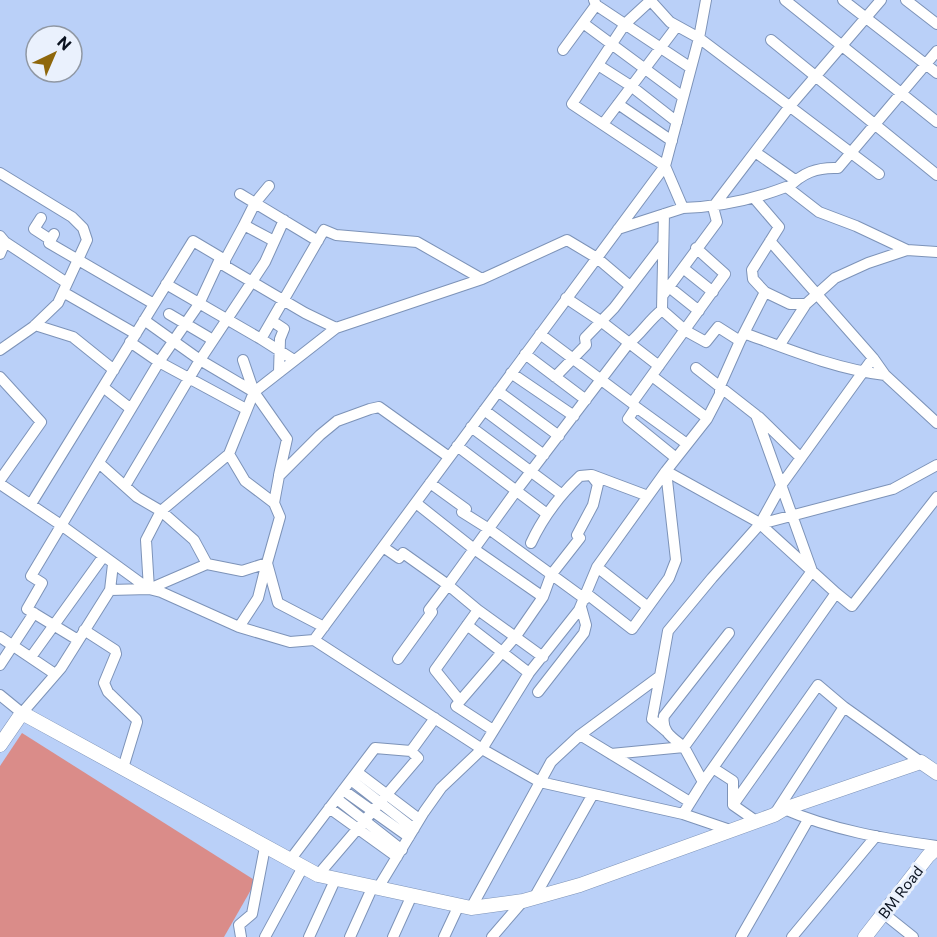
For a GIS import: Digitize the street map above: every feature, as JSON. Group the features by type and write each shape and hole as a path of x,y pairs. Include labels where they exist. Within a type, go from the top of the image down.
{"main road":[{"path":"0,745 22,713 318,875 465,907 528,900 580,885 921,762 937,773"},
{"name":"BM Road","path":"865,937 935,853"}],"street":[{"path":"683,208 665,166 572,104 625,24 650,0 670,22 699,38 879,174"},
{"path":"314,640 665,166 699,38 706,0"},
{"path":"785,0 937,122"},
{"path":"843,0 937,74"},
{"path":"713,207 790,106 881,0"},
{"path":"906,0 937,24"},
{"path":"563,50 595,2 691,68"},
{"path":"583,23 683,97"},
{"path":"603,124 677,26"},
{"path":"771,40 937,175"},
{"path":"618,229 683,208 713,207 755,199 786,187 822,167 838,168 937,51"},
{"path":"598,65 631,86 677,122"},
{"path":"618,104 672,141"},
{"path":"755,152 792,184 819,212 856,226 907,250 937,252"},
{"path":"0,174 72,217 83,228 87,240 58,303 35,325 0,350"},
{"path":"268,186 255,203 225,260 225,266 283,301 336,328"},
{"path":"240,194 318,241"},
{"path":"755,199 779,227 752,270 753,279 765,292 790,304 806,304"},
{"path":"666,291 717,222 713,207"},
{"path":"398,658 432,612 429,610 516,491 628,344 639,336 648,321 662,310 666,291 664,214"},
{"path":"41,218 34,229 52,237 50,243 154,304"},
{"path":"125,486 200,360 265,262 284,220"},
{"path":"244,225 274,241"},
{"path":"261,339 324,230 336,235 417,242 482,279"},
{"path":"0,254 2,239"},
{"path":"2,239 133,338 159,362 246,409"},
{"path":"149,589 146,540 161,511 229,454 254,392 336,328 482,279 567,240 597,258 630,286"},
{"path":"31,504 193,241 225,260"},
{"path":"770,241 873,358 885,375 937,423"},
{"path":"555,377 586,345 585,338 602,322 663,244"},
{"path":"676,458 628,419 634,405 656,371 725,274 696,248"},
{"path":"779,346 806,304 835,278 868,263 907,250"},
{"path":"78,640 27,609 42,583 31,576 159,362 199,304 219,261 225,260"},
{"path":"682,268 712,292"},
{"path":"166,284 294,360"},
{"path":"666,291 699,312"},
{"path":"350,937 375,887 400,853 441,788 482,749 529,673 584,600 597,567 707,418 720,394 720,386 742,337 765,292"},
{"path":"566,298 602,322 628,344 707,418"},
{"path":"662,310 686,331 706,342 718,327 742,337 779,346 810,358 863,373 885,375"},
{"path":"169,314 213,340"},
{"path":"144,321 200,360 254,392"},
{"path":"272,321 284,329 280,339 279,372"},
{"path":"35,325 73,337 114,370"},
{"path":"540,334 687,444"},
{"path":"525,354 586,400"},
{"path":"684,747 652,719 669,631 711,578 760,524 782,484 873,358"},
{"path":"243,360 254,392 287,439 274,503"},
{"path":"696,368 756,415 801,458"},
{"path":"511,373 574,416"},
{"path":"0,377 41,422 0,482 149,589"},
{"path":"103,387 131,409"},
{"path":"498,391 559,436"},
{"path":"279,476 320,435 337,422 380,407 449,457"},
{"path":"484,410 544,455"},
{"path":"756,415 812,571"},
{"path":"471,428 561,494"},
{"path":"457,446 547,514"},
{"path":"229,454 245,481 274,503 280,517 258,598 239,627"},
{"path":"99,463 138,497 161,511 194,540 207,564"},
{"path":"760,524 893,489 937,465"},
{"path":"666,471 760,524 852,606 937,497"},
{"path":"430,483 466,509 462,512 489,529 584,600 632,629 669,578 676,560 666,471"},
{"path":"531,543 561,494 580,476 591,475 648,496"},
{"path":"411,751 439,720 458,704 516,636 543,597 551,575 579,538 577,534 593,505 598,484 591,475"},
{"path":"416,503 474,549 543,597"},
{"path":"383,547 399,558 403,553 543,657"},
{"path":"31,657 103,556"},
{"path":"149,589 207,564 242,571 267,563"},
{"path":"267,563 278,603 324,627"},
{"path":"0,695 22,713 55,674 110,590 113,564"},
{"path":"597,567 648,607"},
{"path":"611,754 684,747 812,571"},
{"path":"110,590 149,589 161,592 239,627 290,642 314,640 482,749 540,782 683,814 730,830"},
{"path":"683,814 836,593"},
{"path":"538,692 584,633 586,625 584,600"},
{"path":"478,610 435,670 458,704 494,730"},
{"path":"0,665 34,613"},
{"path":"467,625 529,673"},
{"path":"84,630 116,651 104,683 108,692 137,722 123,768"},
{"path":"703,782 684,747 665,730 662,725 663,716 729,633"},
{"path":"0,637 55,674"},
{"path":"444,937 465,907 551,762 580,735 660,676"},
{"path":"733,805 818,685 844,707 921,762"},
{"path":"844,707 779,812 935,853"},
{"path":"580,735 690,802"},
{"path":"290,860 375,748 411,751 418,758 318,875"},
{"path":"713,768 733,781 733,805"},
{"path":"354,776 376,807 400,853"},
{"path":"340,794 376,807 414,829"},
{"path":"492,937 528,900 593,794"},
{"path":"733,805 756,821"},
{"path":"376,807 414,829"},
{"path":"329,808 357,829 400,853"},
{"path":"741,937 808,820"},
{"path":"792,937 876,836"},
{"path":"241,937 239,925 252,914 265,847"},
{"path":"265,937 303,867"},
{"path":"309,937 336,878"},
{"path":"393,937 412,895"},
{"path":"883,914 913,937"}],"shaded area":[{"path":"22,733 256,881 224,937 0,937 0,766"}]}
